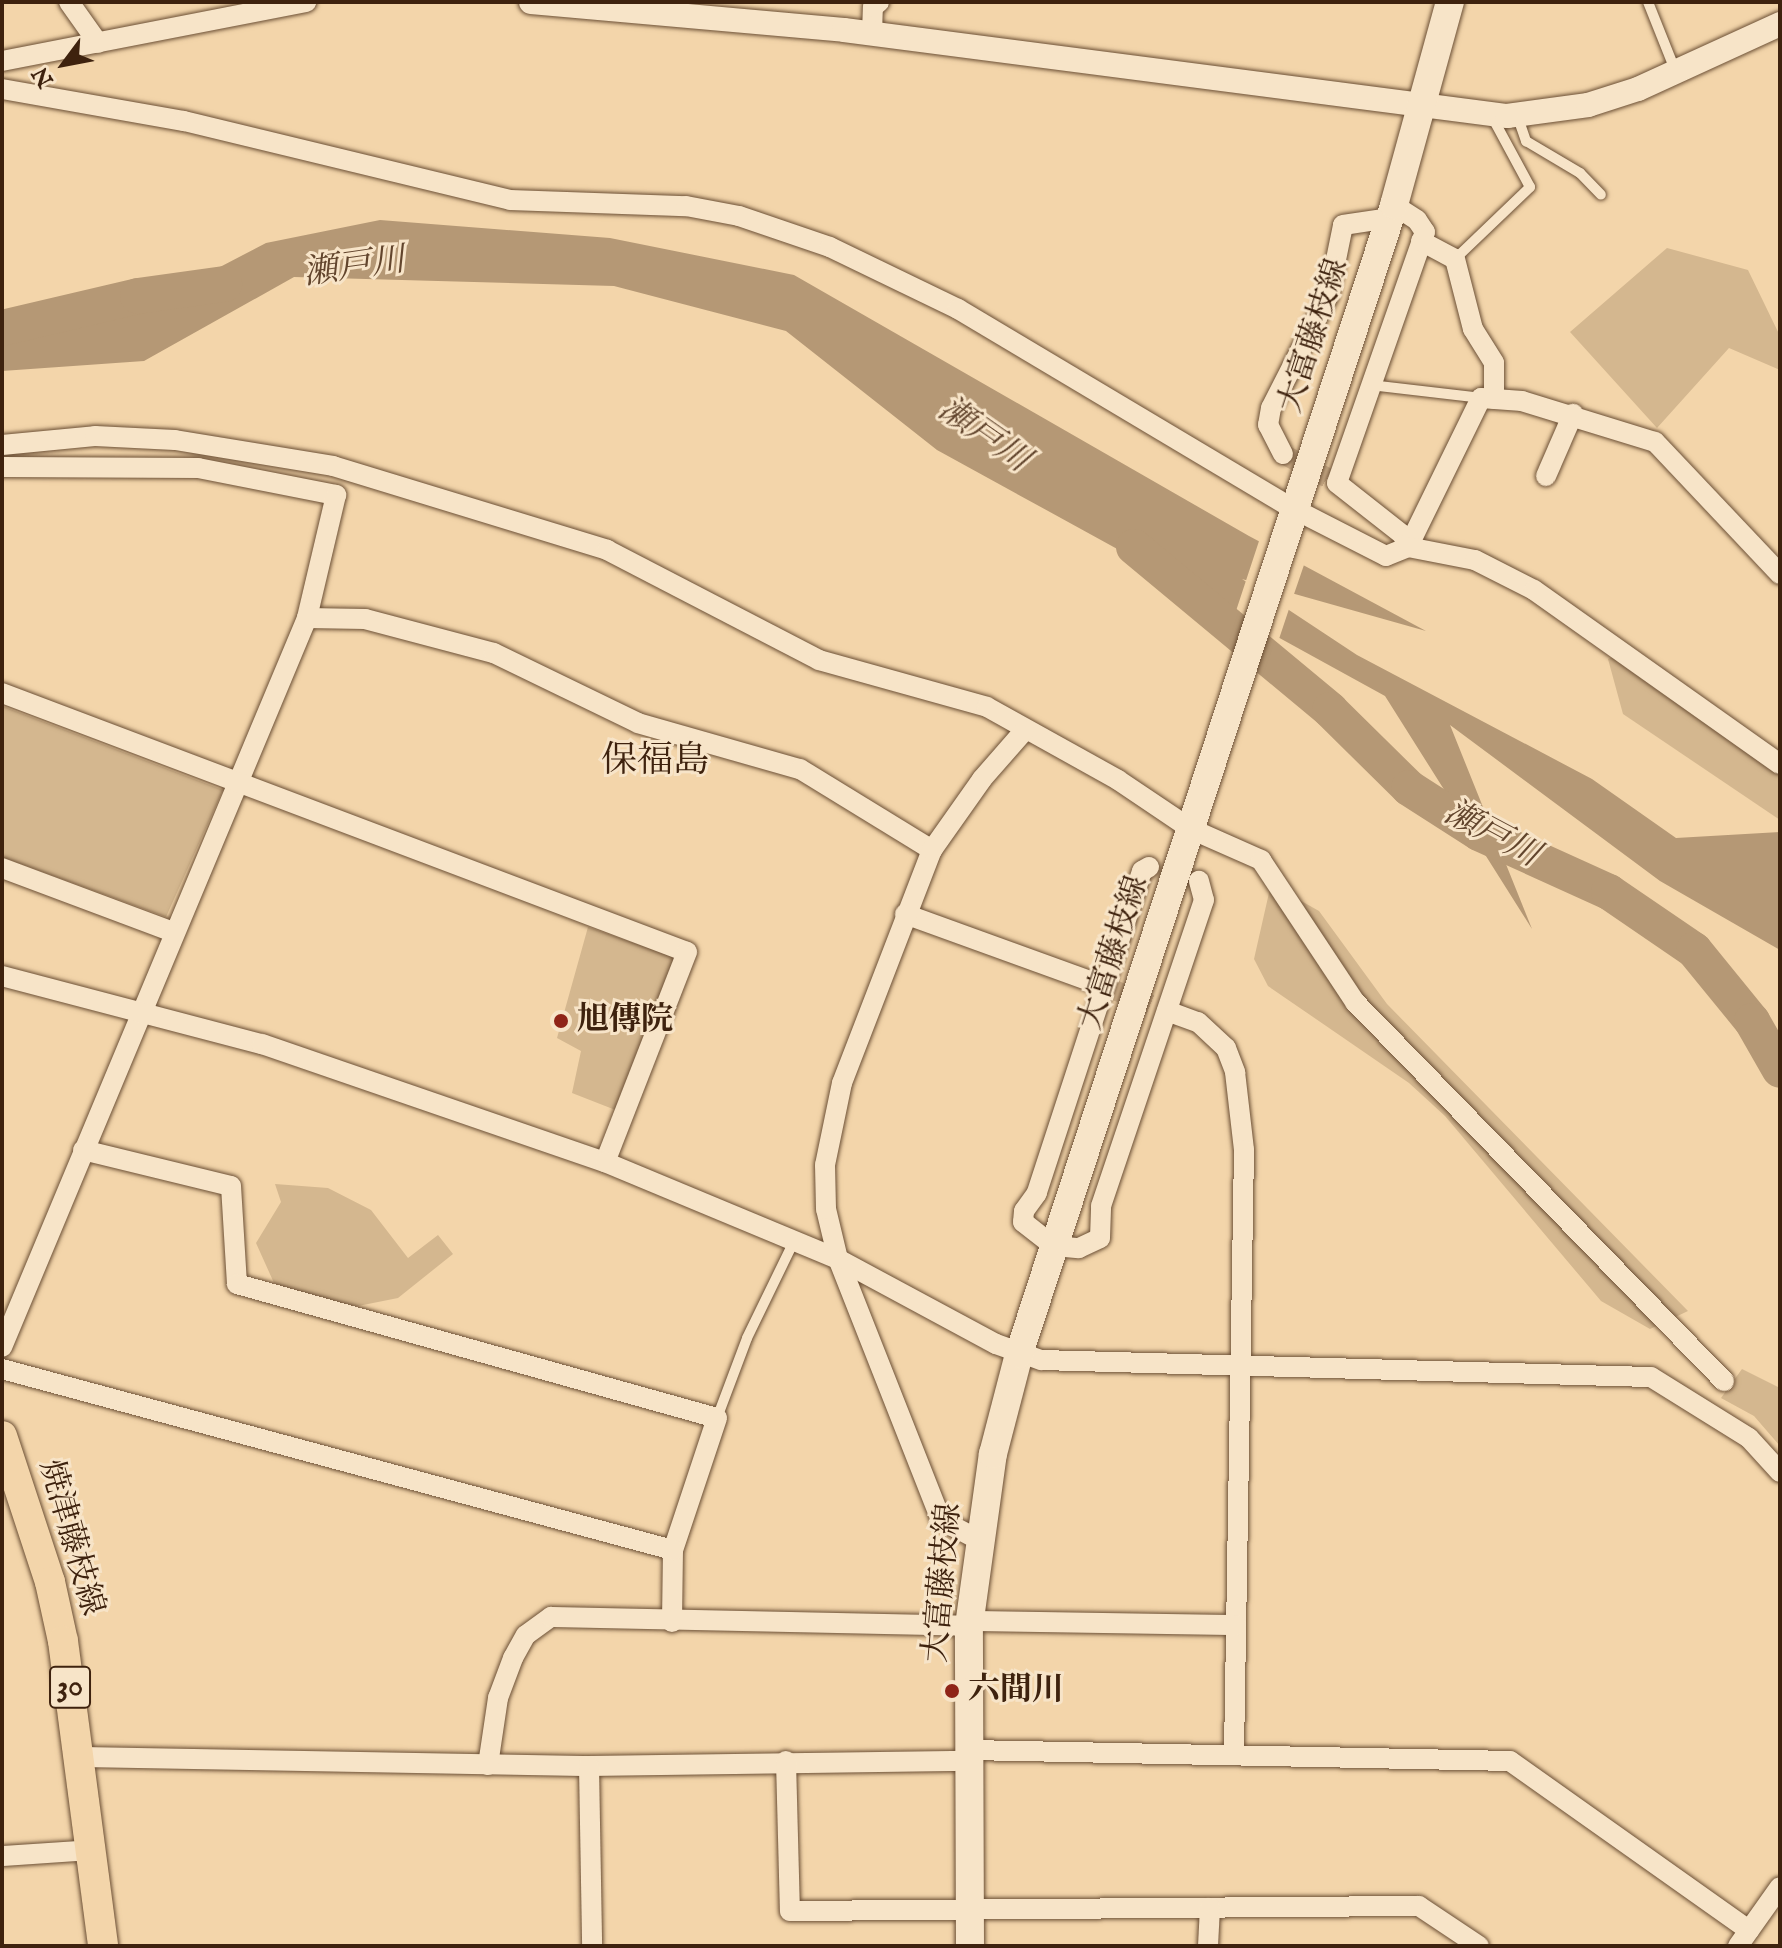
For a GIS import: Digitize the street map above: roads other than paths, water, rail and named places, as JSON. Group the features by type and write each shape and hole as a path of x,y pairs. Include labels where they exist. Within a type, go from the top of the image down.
{"main road":[{"name":"大富藤枝線","path":"970,1946 970,1624 993,1454 1019,1354 1392,212 1419,105 1450,2"},
{"name":"焼津藤枝線","path":"2,1436 50,1582 82,1757 103,1946"}],"street":[{"path":"69,2 98,43"},
{"path":"2,61 306,2"},
{"path":"531,2 872,33 1419,105 1517,115 1588,105 1676,72 1780,24"},
{"path":"872,33 873,7 879,2"},
{"path":"2,89 184,121 510,200 686,206 739,216 830,247 958,309 1291,517 1386,556 1408,547 1475,560 1534,590 1780,764"},
{"path":"1283,454 1268,425 1271,408 1329,294 1343,225 1392,212 1417,220 1425,232 1337,483 1395,527 1408,547"},
{"path":"1408,547 1488,398 1494,363 1473,329 1455,259 1421,241"},
{"path":"1488,398 1573,414 1655,442 1670,454 1780,574"},
{"path":"1546,476 1573,414"},
{"path":"2,445 95,436 175,440 333,466 607,550 819,660 987,707 1024,731 1194,820 1261,860 1355,1002 1724,1381"},
{"path":"2,467 198,468 336,495 307,618 173,932 2,1347"},
{"path":"307,618 365,619 494,653 638,723 800,769 932,850"},
{"path":"2,693 687,952 605,1162"},
{"path":"979,1540 941,1520 838,1259 826,1209 825,1165 842,1083 932,850 982,779 1024,731"},
{"path":"1149,867 1142,871 1037,1193 1024,1211 1023,1222 1054,1246 1079,1248 1100,1238 1101,1206 1204,900 1199,881"},
{"path":"2,868 173,932"},
{"path":"905,914 1104,986"},
{"path":"2,976 262,1044 404,1089 605,1162 838,1259 1019,1354 1041,1360 1241,1368 1651,1377 1749,1438 1780,1472"},
{"path":"1167,1011 1214,1034 1235,1072 1244,1150 1234,1755"},
{"path":"83,1150 231,1186 237,1284 717,1418 673,1550 672,1622"},
{"path":"2,1369 673,1550"},
{"path":"488,1765 498,1698 513,1658 537,1623 551,1617 672,1622 1236,1625"},
{"path":"82,1757 589,1766 970,1755 1234,1755 1510,1761 1743,1938 1780,1887"},
{"path":"786,1761 790,1911 1419,1906 1479,1946"},
{"path":"589,1766 592,1946"},
{"path":"2,1856 92,1850"},
{"path":"1208,1946 1210,1908"}],"lane":[{"path":"1648,2 1676,72"},
{"path":"1455,259 1530,187 1491,114"},
{"path":"1517,115 1526,141 1580,173 1601,195"},
{"path":"1369,385 1488,398"},
{"path":"717,1418 747,1338 794,1241"}],"water":[{"path":"380,220 610,238 794,275 1249,536 1426,631 1242,579 1357,655 1592,779 1676,838 1780,832 1780,950 1660,881 1450,725 1532,929 1385,696 937,450 786,331 614,286 294,277 144,361 2,371 2,336 126,316 266,243"}],"waterway":[{"name":"瀬戸川","path":"2,328 138,296 224,284"},
{"name":"瀬戸川","path":"1134,547 1330,710 1409,788 1479,833 1609,892 1694,950 1752,1021 1780,1070"}],"tunnel":[{"path":"1283,454 1337,483"},
{"path":"1104,986 1167,1011"}],"place":[{"name":"旭傳院","path":"561,1021"},
{"name":"六間川","path":"952,1691"}],"district":[{"name":"保福島","path":"655,762"}]}
